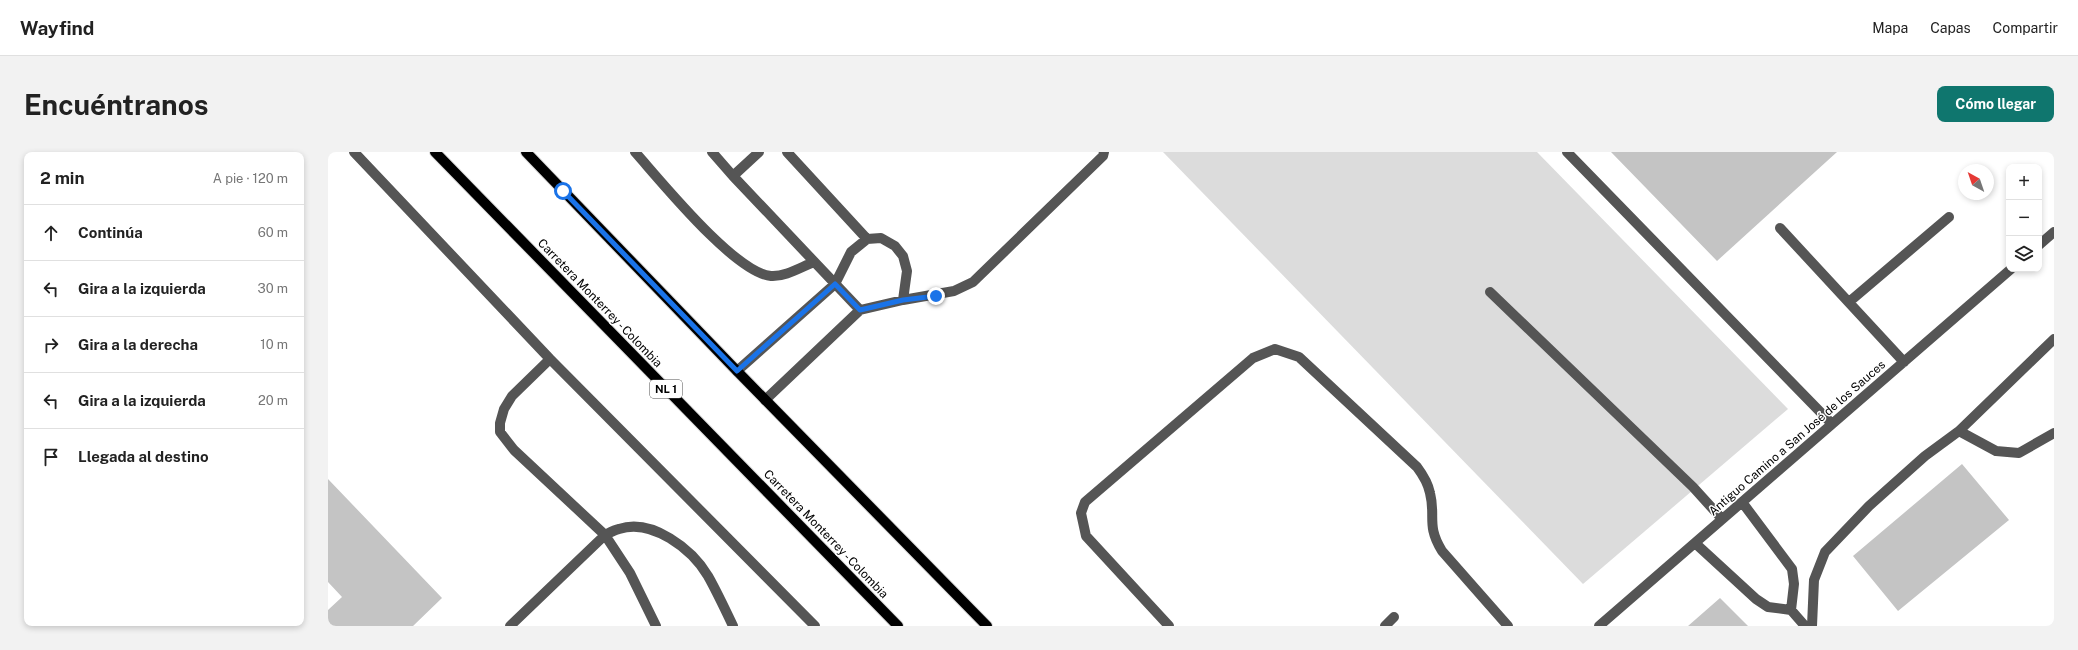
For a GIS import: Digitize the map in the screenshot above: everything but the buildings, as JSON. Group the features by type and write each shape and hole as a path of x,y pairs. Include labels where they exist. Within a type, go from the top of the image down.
{"main road":[{"name":"Carretera Monterrey - Colombia","path":"435,152 898,626"},
{"path":"526,152 765,400 987,626"}],"street":[{"path":"354,152 550,358 815,626"},
{"path":"635,152 700,223 738,260 754,270 771,276 786,273 814,262"},
{"path":"712,152 860,310"},
{"path":"734,176 759,152"},
{"path":"787,152 867,239"},
{"path":"765,400 860,310 903,300 954,292 973,282 1103,156 1104,152"},
{"path":"1567,152 1832,424"},
{"path":"1849,302 1949,217"},
{"path":"1780,228 1904,362"},
{"path":"2042,242 2054,232"},
{"path":"737,371 835,284 851,252 867,239 881,238 895,246 904,256 907,271 903,300"},
{"name":"Antiguo Camino a San José de los Sauces","path":"1600,625 2008,272"},
{"path":"1490,292 1693,486 1722,519"},
{"path":"1812,626 1814,580 1825,552 1875,501 1925,456 1959,431 2054,339"},
{"path":"1169,626 1086,536 1081,513 1084,502 1253,358 1275,349 1299,357 1417,467 1426,480 1430,494 1431,520 1434,538 1442,551 1508,626"},
{"path":"550,358 512,396 504,409 500,422 500,432 514,450 604,535 630,573 656,626"},
{"path":"1959,431 1996,451 2019,453 2054,433"},
{"path":"1742,502 1792,569 1794,584 1791,610"},
{"path":"510,626 604,535 619,528 649,529 674,541 695,559 708,576 733,626"},
{"path":"1694,543 1756,599 1768,607 1791,610 1805,626"},
{"path":"1384,626 1394,617"}],"shaded area":[{"path":"1163,152 1537,152 1788,409 1583,584"}],"route":[{"path":"563,191 737,371 835,284 860,310 903,300 936,296"}]}
